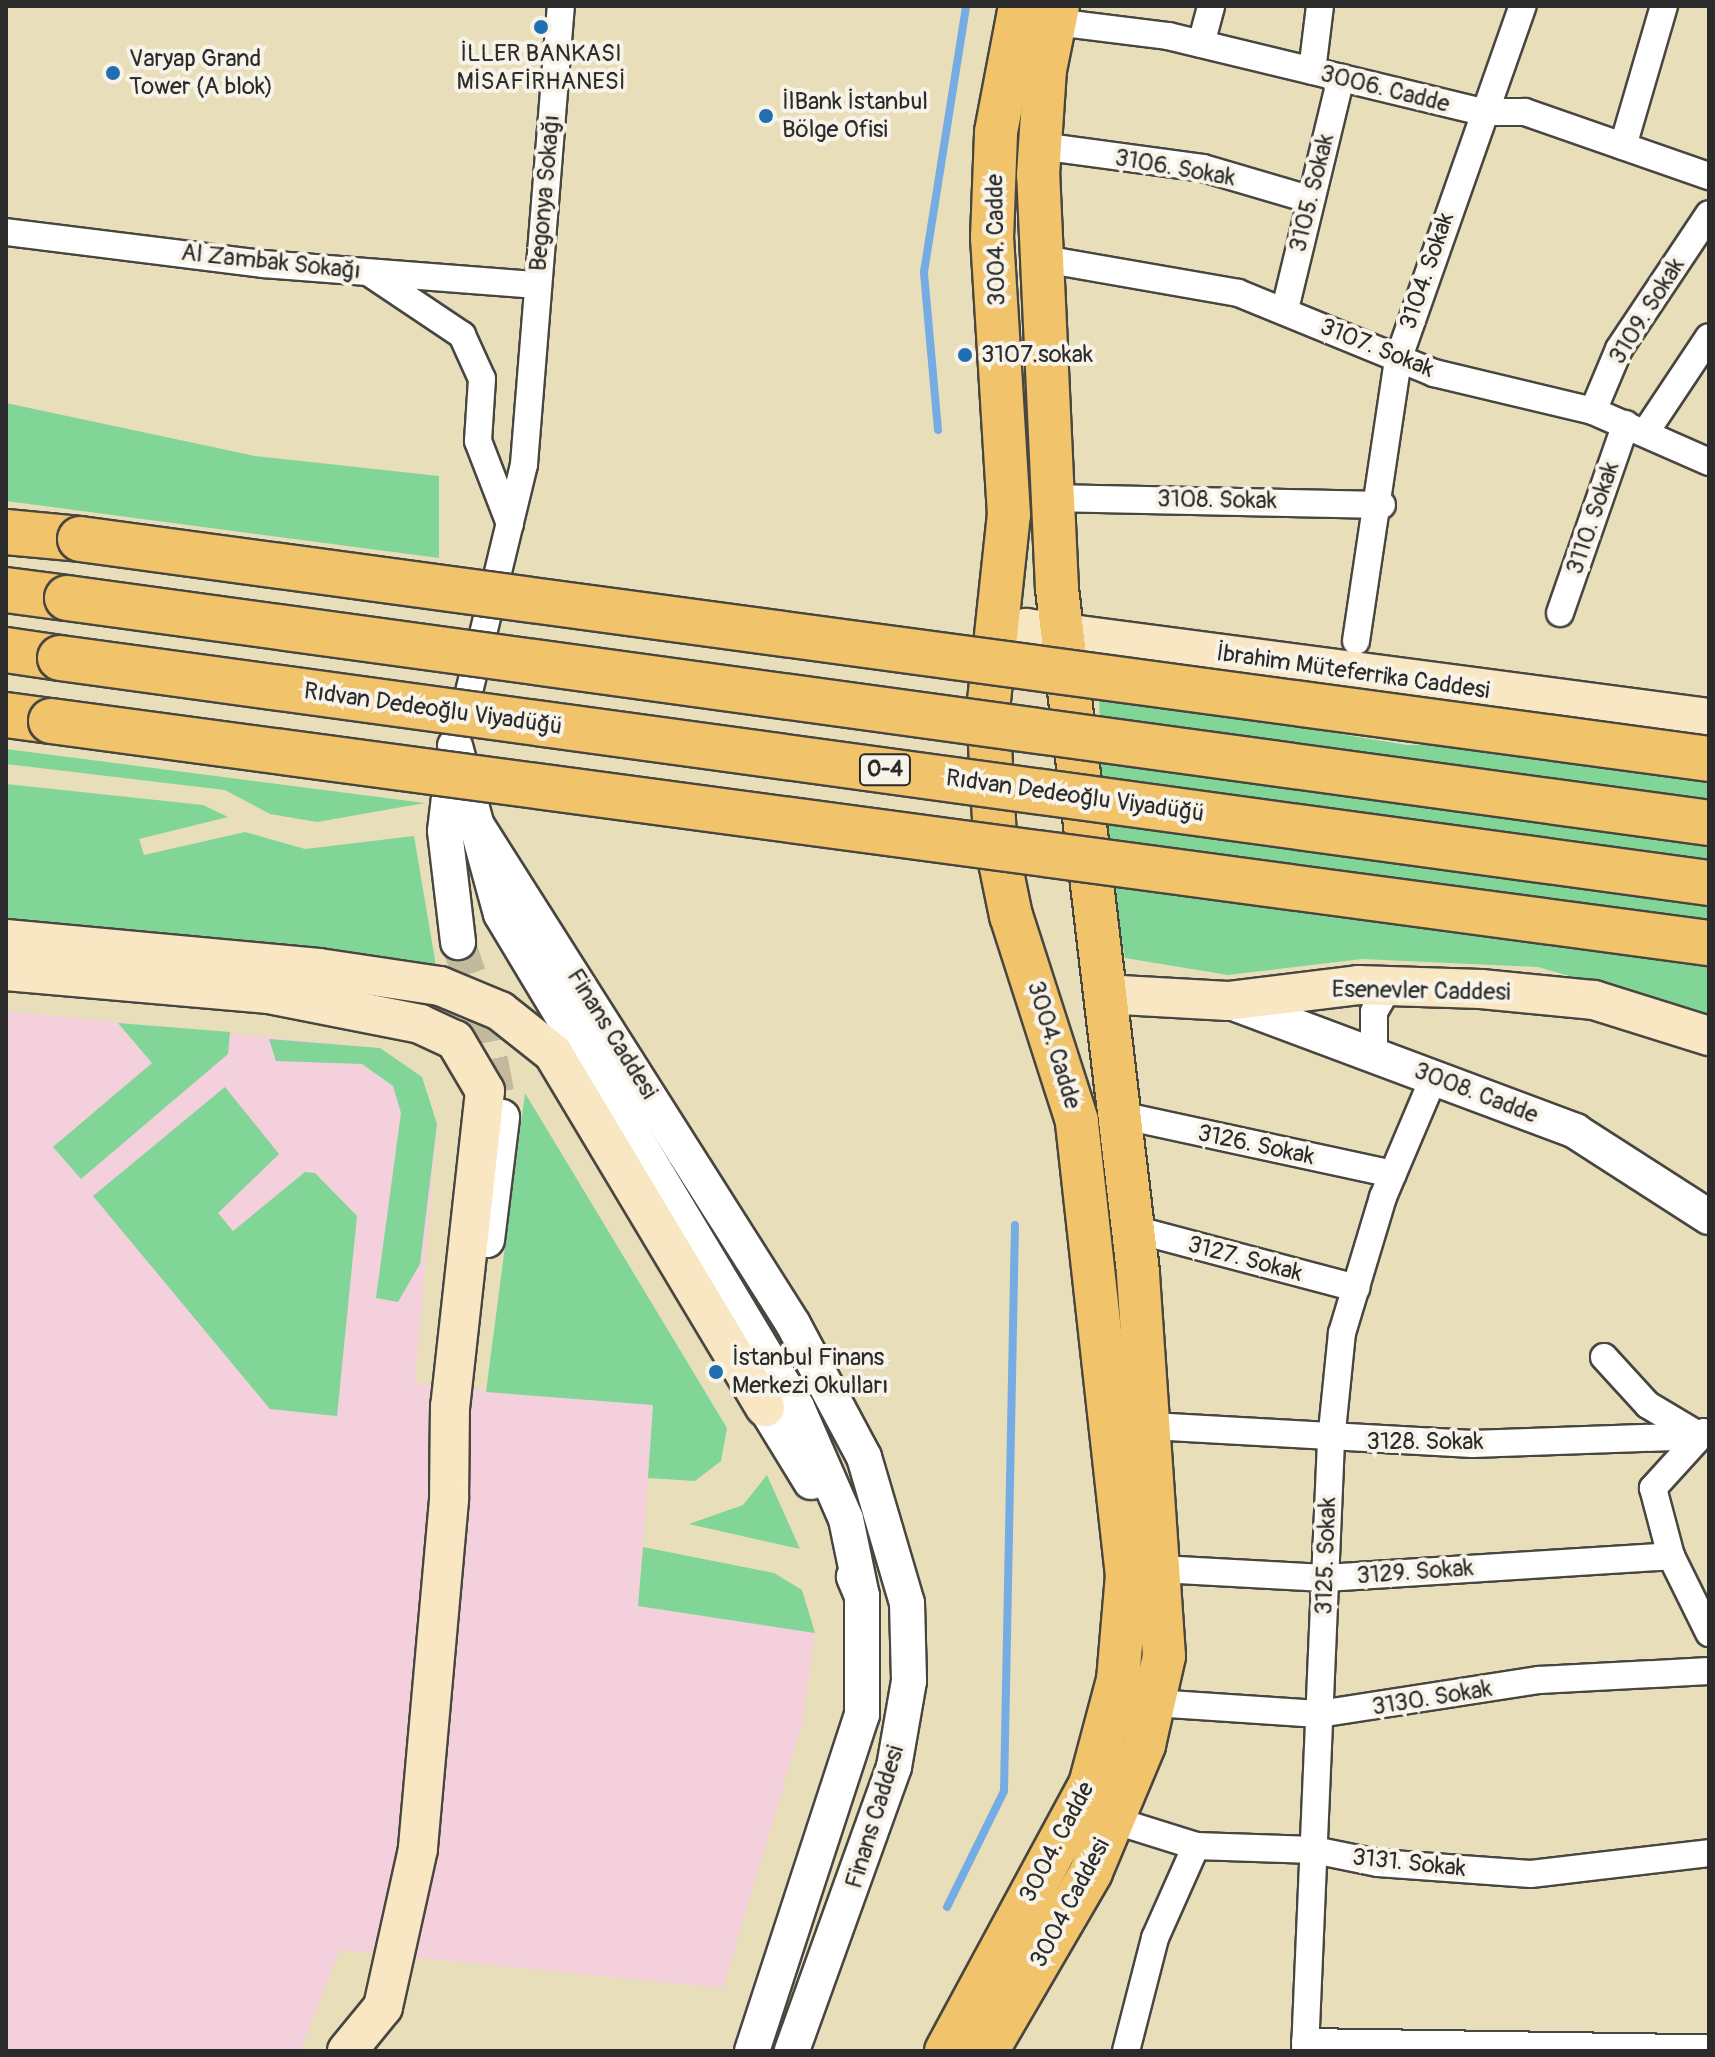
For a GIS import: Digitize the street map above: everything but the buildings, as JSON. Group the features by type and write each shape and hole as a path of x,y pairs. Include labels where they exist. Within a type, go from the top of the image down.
{"highway":[{"path":"6,532 80,539 1709,759"},
{"path":"6,590 1709,823"},
{"name":"Rıdvan Dedeoğlu Viyadüğü","path":"6,650 1709,883"},
{"path":"6,715 1709,943"}],"main road":[{"name":"3004. Cadde","path":"1045,11 1038,258 1051,498 1062,633 1133,1229 1151,1426 1164,1656 1154,1703"},
{"name":"3004. Cadde","path":"946,2051 1090,1785 1118,1680 1127,1576 1088,1195 1077,1121 1035,979 1011,916 995,838 988,710 999,641 1009,515 992,238 996,132 1045,11"},
{"name":"İbrahim Müteferrika Caddesi","path":"999,641 1026,628 1709,718"},
{"path":"6,939 349,972 440,986 500,1011 553,1053 765,1407"},
{"path":"6,971 269,994 420,1024 455,1040 485,1091 450,1406 449,1500 418,1849 383,2007 347,2051"},
{"name":"Esenevler Caddesi","path":"1035,979 1103,994 1228,1001 1389,986 1594,1000 1709,1036"},
{"name":"3004 Caddesi","path":"987,2051 1091,1872 1113,1820 1154,1703"}],"street":[{"name":"Begonya Sokağı","path":"455,746 524,464 561,6"},
{"path":"1201,44 1211,6"},
{"path":"1312,71 1320,6"},
{"name":"3104. Sokak","path":"1356,641 1382,505 1398,360 1481,112 1523,6"},
{"path":"1623,146 1664,6"},
{"name":"3006. Cadde","path":"1045,11 1201,44 1481,112 1525,112 1709,176"},
{"name":"3105. Sokak","path":"1285,309 1308,199 1341,78"},
{"name":"3106. Sokak","path":"1040,146 1203,168 1308,199"},
{"name":"3109. Sokak","path":"1593,411 1619,349 1709,214"},
{"name":"Al Zambak Sokağı","path":"6,232 368,272 537,285"},
{"name":"3107. Sokak","path":"1038,258 1238,293 1285,309 1398,360 1593,411 1709,462"},
{"path":"368,272 462,335 482,379 478,441 510,524"},
{"name":"3110. Sokak","path":"1560,613 1635,428 1709,337"},
{"name":"3108. Sokak","path":"1051,498 1382,505"},
{"path":"455,746 478,827"},
{"path":"455,746 445,831 458,942"},
{"name":"Finans Caddesi","path":"478,827 501,914 797,1407 846,1519 862,1596 862,1715 752,2051"},
{"name":"Finans Caddesi","path":"478,827 793,1324 864,1457 907,1603 909,1681 894,1767 792,2051"},
{"path":"1374,1054 1374,1012 1389,986"},
{"name":"3008. Cadde","path":"1228,1001 1575,1131 1709,1217"},
{"name":"3125. Sokak","path":"1305,2047 1331,1441 1342,1333 1393,1174 1434,1077"},
{"name":"3126. Sokak","path":"1120,1115 1393,1174"},
{"path":"449,1500 468,1408 502,1117"},
{"name":"3127. Sokak","path":"1133,1229 1356,1288"},
{"path":"1604,1357 1648,1405 1705,1432 1653,1488 1671,1556 1709,1633"},
{"name":"Finans Caddesi","path":"765,1407 825,1506 862,1596"},
{"name":"3128. Sokak","path":"1151,1426 1331,1441 1705,1432"},
{"name":"3129. Sokak","path":"1160,1569 1325,1578 1671,1556"},
{"name":"3130. Sokak","path":"1154,1703 1319,1714 1539,1680 1709,1671"},
{"name":"3131. Sokak","path":"1113,1820 1196,1846 1314,1850 1378,1863 1531,1874 1709,1853"},
{"path":"1126,2051 1155,1938 1196,1846"},
{"path":"1305,2047 1709,2048"}],"shaded area":[{"path":"6,1011 380,1048 422,1077 437,1124 415,1384 654,1405 638,1606 815,1633 802,1724 723,1988 340,1950 300,2051 6,2051"}],"green space":[{"path":"6,403 255,456 439,476 439,558 6,501"},
{"path":"1099,695 1407,745 1709,743 1709,1016 1538,967 1362,959 1228,975 1125,958 1102,821"},
{"path":"6,749 425,803 317,822 270,814 225,790 6,764"},
{"path":"6,784 203,805 228,817 139,839 144,855 245,832 305,849 414,836 437,972 6,926"},
{"path":"118,1023 230,1032 228,1054 81,1179 53,1147 152,1063"},
{"path":"269,1039 380,1048 422,1077 437,1124 420,1264 398,1302 376,1298 401,1113 393,1086 362,1064 276,1061"},
{"path":"225,1087 279,1154 218,1213 233,1231 305,1172 315,1173 357,1216 337,1416 270,1409 93,1196"},
{"path":"525,1093 727,1428 721,1461 695,1481 648,1478 653,1405 486,1392"},
{"path":"767,1475 800,1549 689,1524 743,1505"},
{"path":"643,1547 774,1573 802,1590 815,1633 638,1606"}],"waterway":[{"path":"938,430 924,272 966,6"},
{"path":"947,1907 1004,1791 1015,1225"}],"tunnel":[{"path":"458,942 481,1009 501,1112"}],"place":[{"name":"İLLER BANKASI MİSAFİRHANESİ","path":"541,27"},
{"name":"Varyap Grand Tower (A blok)","path":"113,73"},
{"name":"İlBank İstanbul Bölge Ofisi","path":"766,116"},
{"name":"3107.sokak","path":"965,355"},
{"name":"İstanbul Finans Merkezi Okulları","path":"716,1372"}]}
